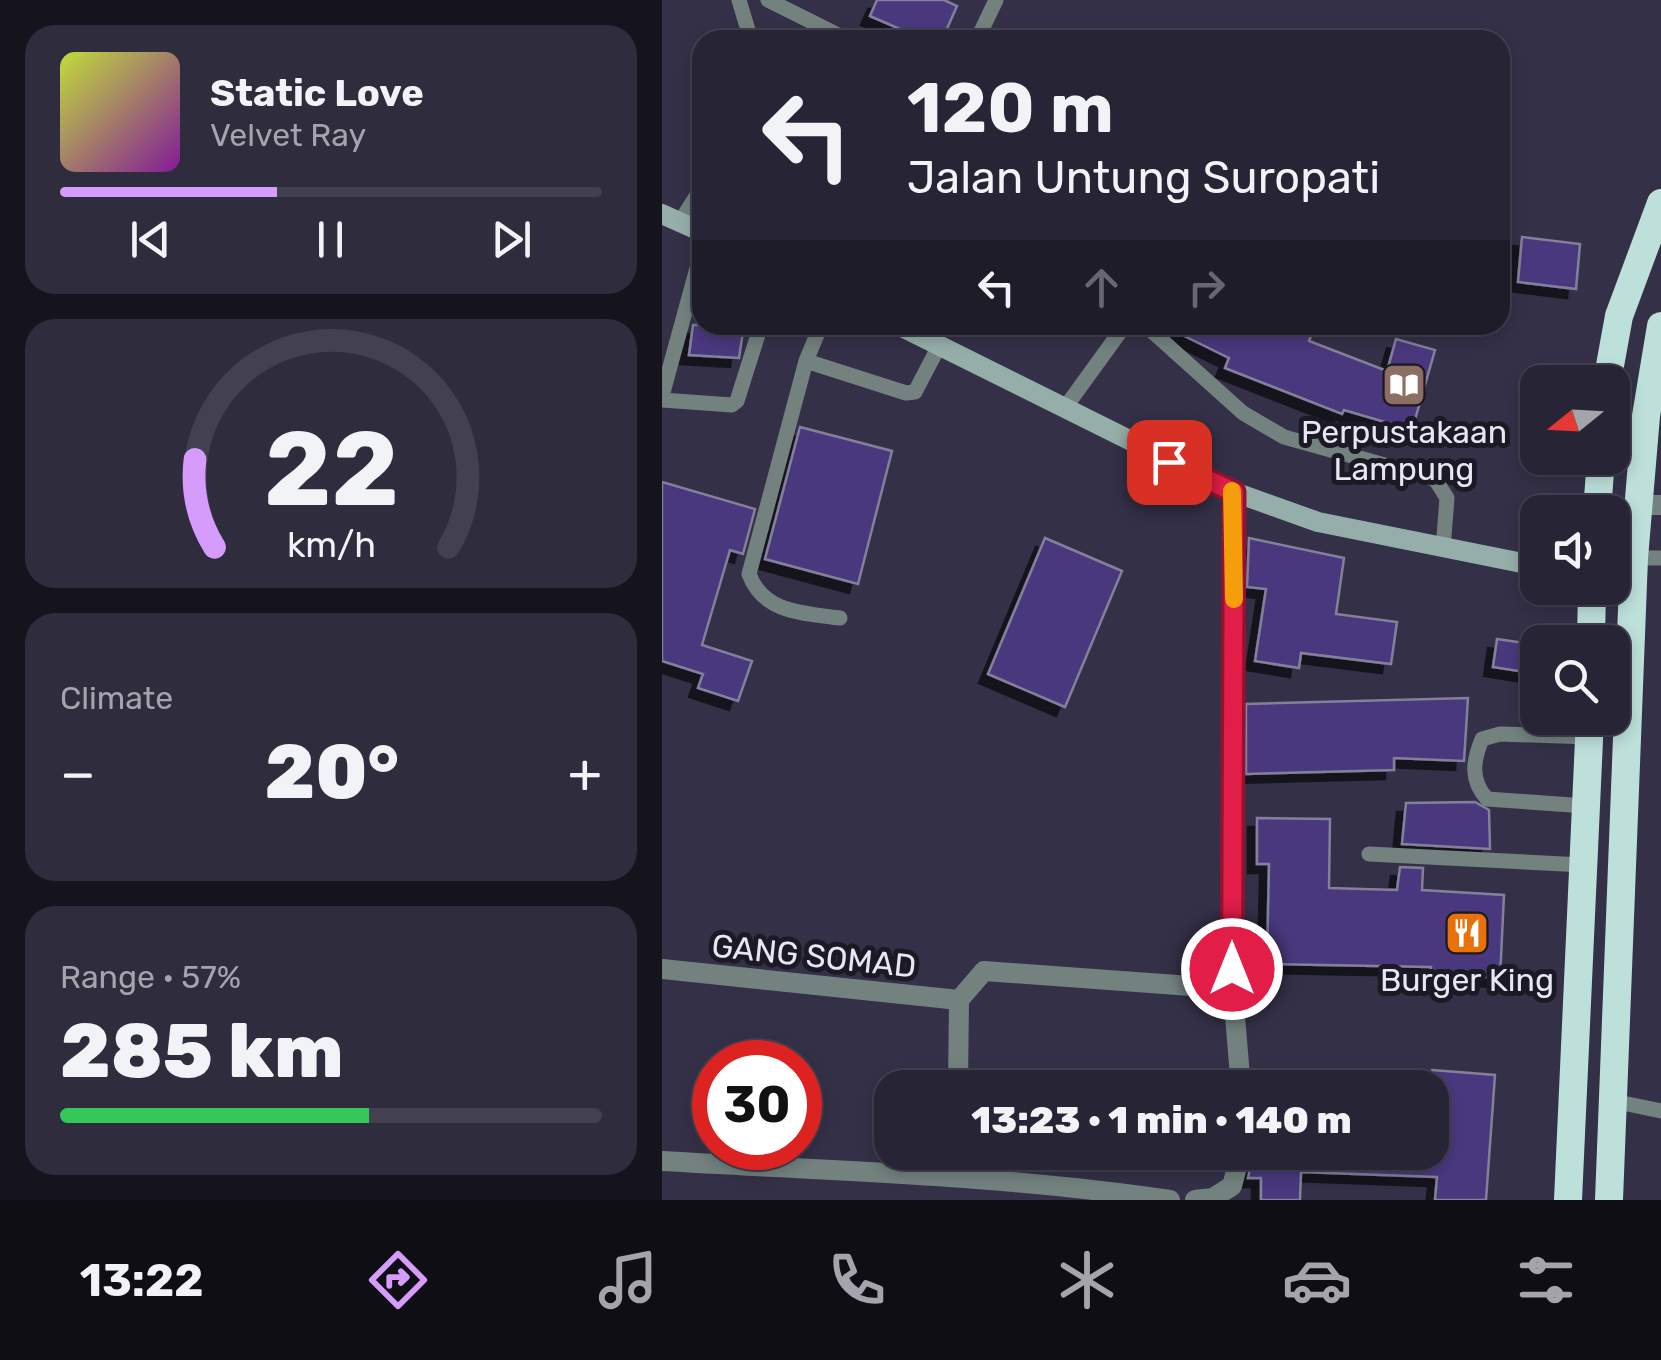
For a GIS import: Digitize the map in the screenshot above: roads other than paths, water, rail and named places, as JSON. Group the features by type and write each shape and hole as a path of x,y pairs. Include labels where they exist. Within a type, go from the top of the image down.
{"highway":[{"path":"1610,365 1619,316 1660,203"},
{"path":"1609,1200 1626,765 1648,558 1646,416 1660,326"},
{"path":"1589,740 1626,765"},
{"path":"1568,1200 1589,740"},
{"path":"1584,853 1623,848"},
{"path":"1577,1000 1584,1015 1596,1020 1610,1016 1617,1001"}],"main road":[{"path":"918,335 1234,492 1318,522 1520,563"}],"street":[{"path":"1234,492 1232,989 1239,1070"},
{"name":"GANG SOMAD","path":"662,970 959,1000"},
{"path":"958,1070 959,1000 976,977 992,970 1232,989"},
{"path":"662,1161 1086,1187 1170,1200"},
{"path":"958,1170 958,1178"},
{"path":"1194,1200 1214,1198 1232,1186 1236,1170"}],"lane":[{"path":"739,0 748,30"},
{"path":"768,0 828,30"},
{"path":"982,30 996,0"},
{"path":"671,218 692,197"},
{"path":"692,287 662,398 726,406 737,401 758,335"},
{"path":"818,335 806,361 749,574 755,592 774,606 840,618"},
{"path":"1067,406 1117,335"},
{"path":"1156,335 1244,413 1284,437 1436,480 1447,498 1444,549"},
{"path":"806,361 915,392 939,346"},
{"path":"1586,806 1487,799 1476,787 1474,759 1482,739 1500,734 1589,740"},
{"path":"1370,854 1584,853"},
{"path":"1613,1101 1660,1112"}],"place":[{"name":"Perpustakaan Lampung","path":"1404,385"},
{"name":"Burger King","path":"1467,933"}]}
